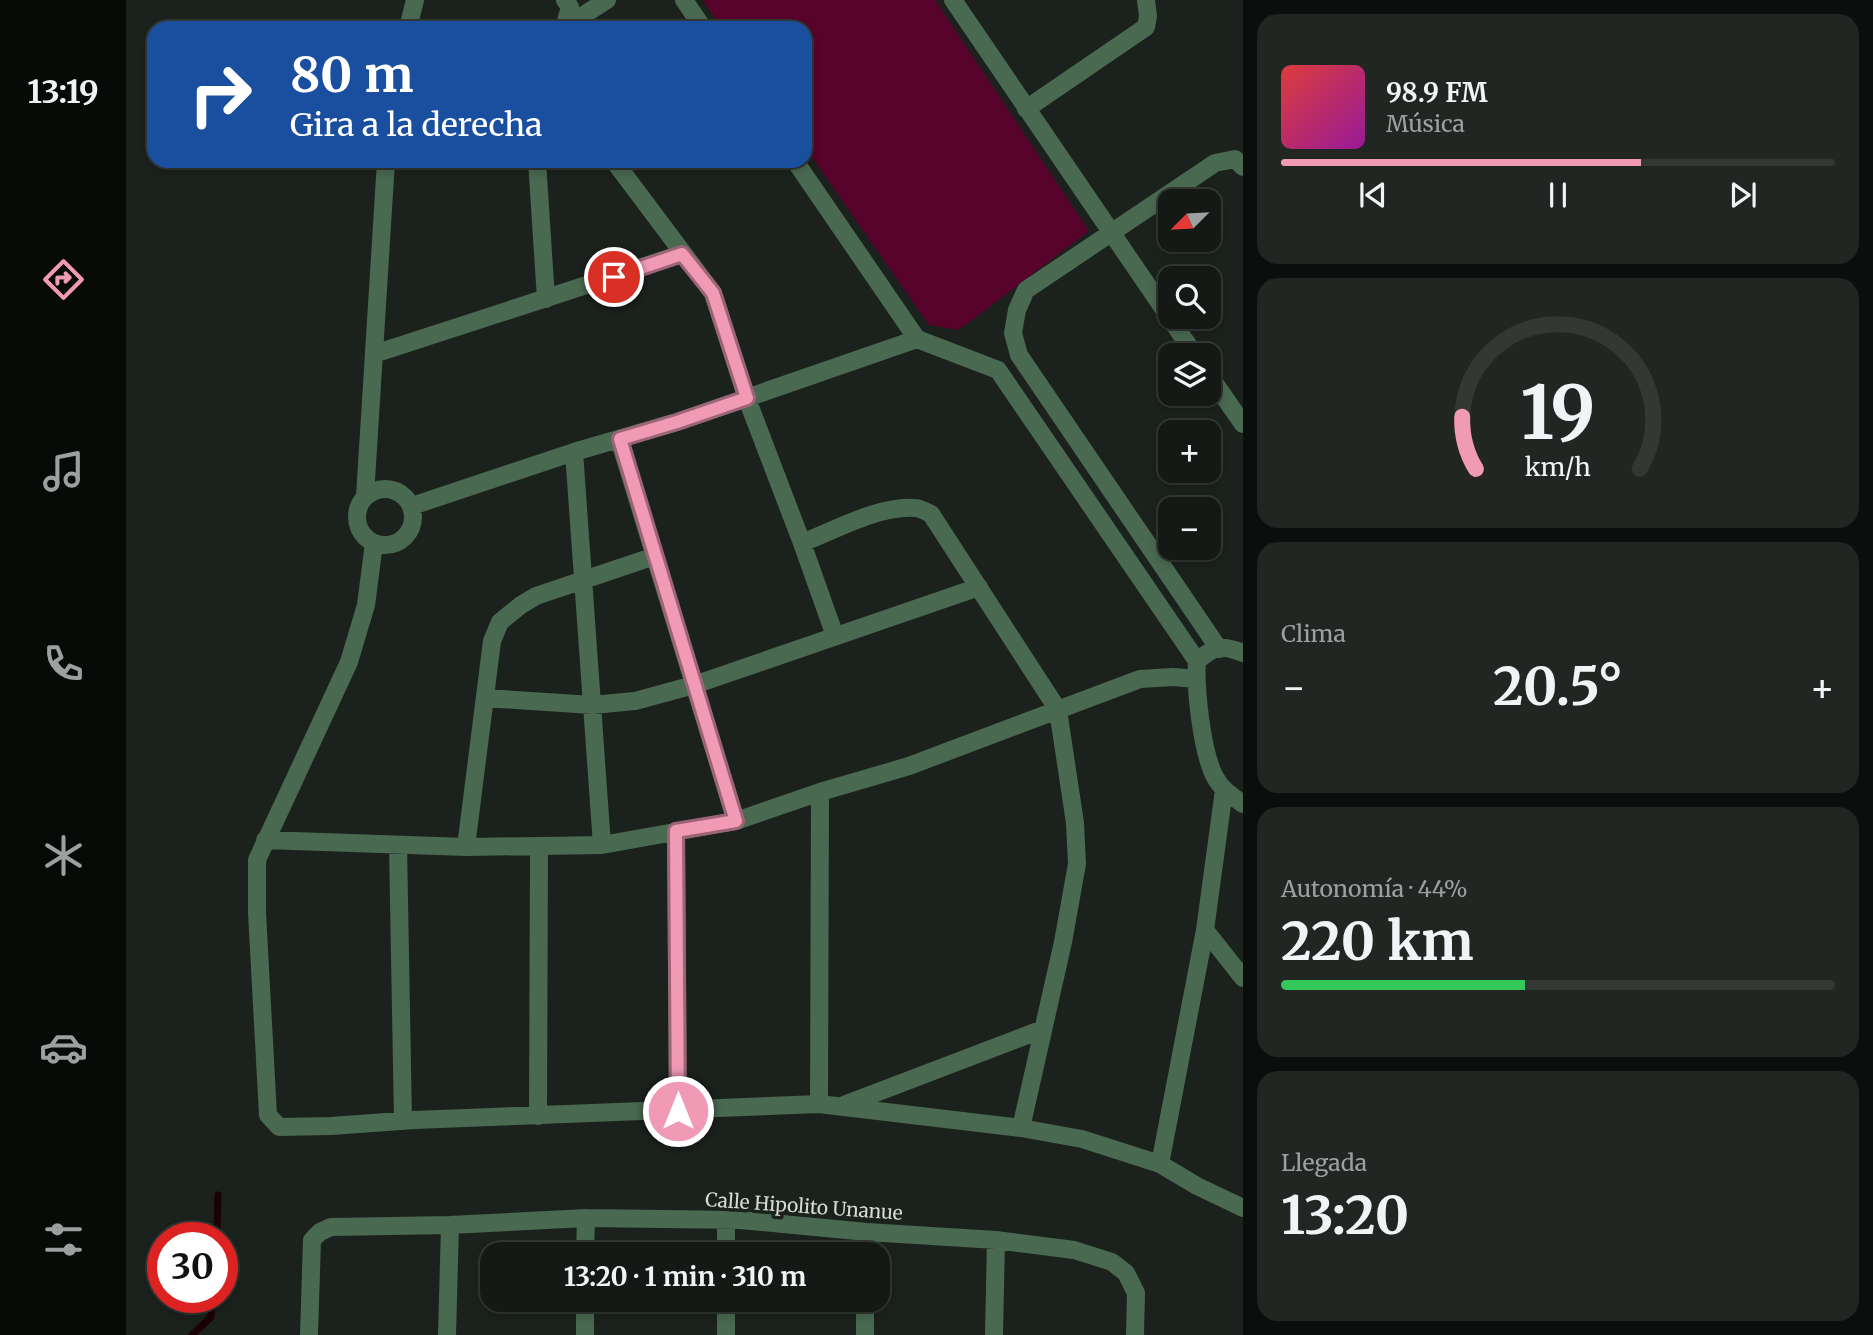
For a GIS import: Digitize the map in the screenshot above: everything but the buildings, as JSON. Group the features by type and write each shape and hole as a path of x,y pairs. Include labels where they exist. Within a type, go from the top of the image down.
{"street":[{"path":"410,21 415,0"},
{"path":"565,0 570,7 566,21"},
{"path":"574,21 607,0"},
{"path":"684,0 698,21"},
{"path":"953,0 1187,343"},
{"path":"1026,109 1146,27 1146,0"},
{"path":"1235,650 1019,355 1013,333 1017,310 1026,290 1215,163 1235,159 1243,167"},
{"path":"365,496 386,168"},
{"path":"537,168 545,299"},
{"path":"619,168 713,293 747,398 835,636"},
{"path":"800,168 917,339 998,370 1197,670 1206,755 1214,777 1224,790 1243,804"},
{"path":"374,354 682,254"},
{"path":"412,506 677,422 917,339"},
{"path":"1221,393 1243,424"},
{"path":"620,439 736,821"},
{"path":"574,453 602,845"},
{"path":"391,488 407,498 412,506 413,525 402,540 384,545 374,543 360,531 357,512 365,496 373,490 391,488"},
{"path":"802,542 874,514 901,508 918,508 931,514 1058,710 1075,823 1077,864 1021,1128"},
{"path":"374,543 366,605 349,662 257,860 257,913 268,1115 279,1127 819,1104 1021,1128 1082,1139 1160,1164 1197,1186 1243,1208"},
{"path":"466,847 492,641 500,622 536,596 656,556"},
{"path":"485,698 592,705 635,701 694,685 979,587"},
{"path":"265,840 466,847 602,845 736,821 820,792 909,766 1140,679 1173,677 1197,670 1212,649 1235,650"},
{"path":"1160,1164 1205,930 1224,790"},
{"path":"819,1104 820,792"},
{"path":"676,831 678,1111"},
{"path":"398,845 403,1121"},
{"path":"538,1116 539,846"},
{"path":"1205,930 1243,978"},
{"path":"840,1106 1043,1029"},
{"path":"585,1242 586,1218"},
{"name":"Calle Hipolito Unanue","path":"309,1335 313,1240 320,1232 331,1227 450,1225 586,1218 726,1220 996,1240 1074,1250 1112,1262 1126,1273 1136,1293 1135,1335"},
{"path":"726,1220 726,1242"},
{"path":"447,1335 450,1225"},
{"path":"867,1232 867,1242"},
{"path":"993,1335 996,1240"},
{"path":"585,1312 585,1335"},
{"path":"726,1312 726,1335"},
{"path":"864,1335 865,1312"}],"shaded area":[{"path":"703,0 935,0 1089,231 959,330 929,325 812,157 812,21 717,21"}],"waterway":[{"path":"217,1222 218,1195"},
{"path":"192,1335 211,1317 211,1313"}],"route":[{"path":"614,277 682,254 713,293 747,398 620,439 736,821 676,831 678,1111"}]}
